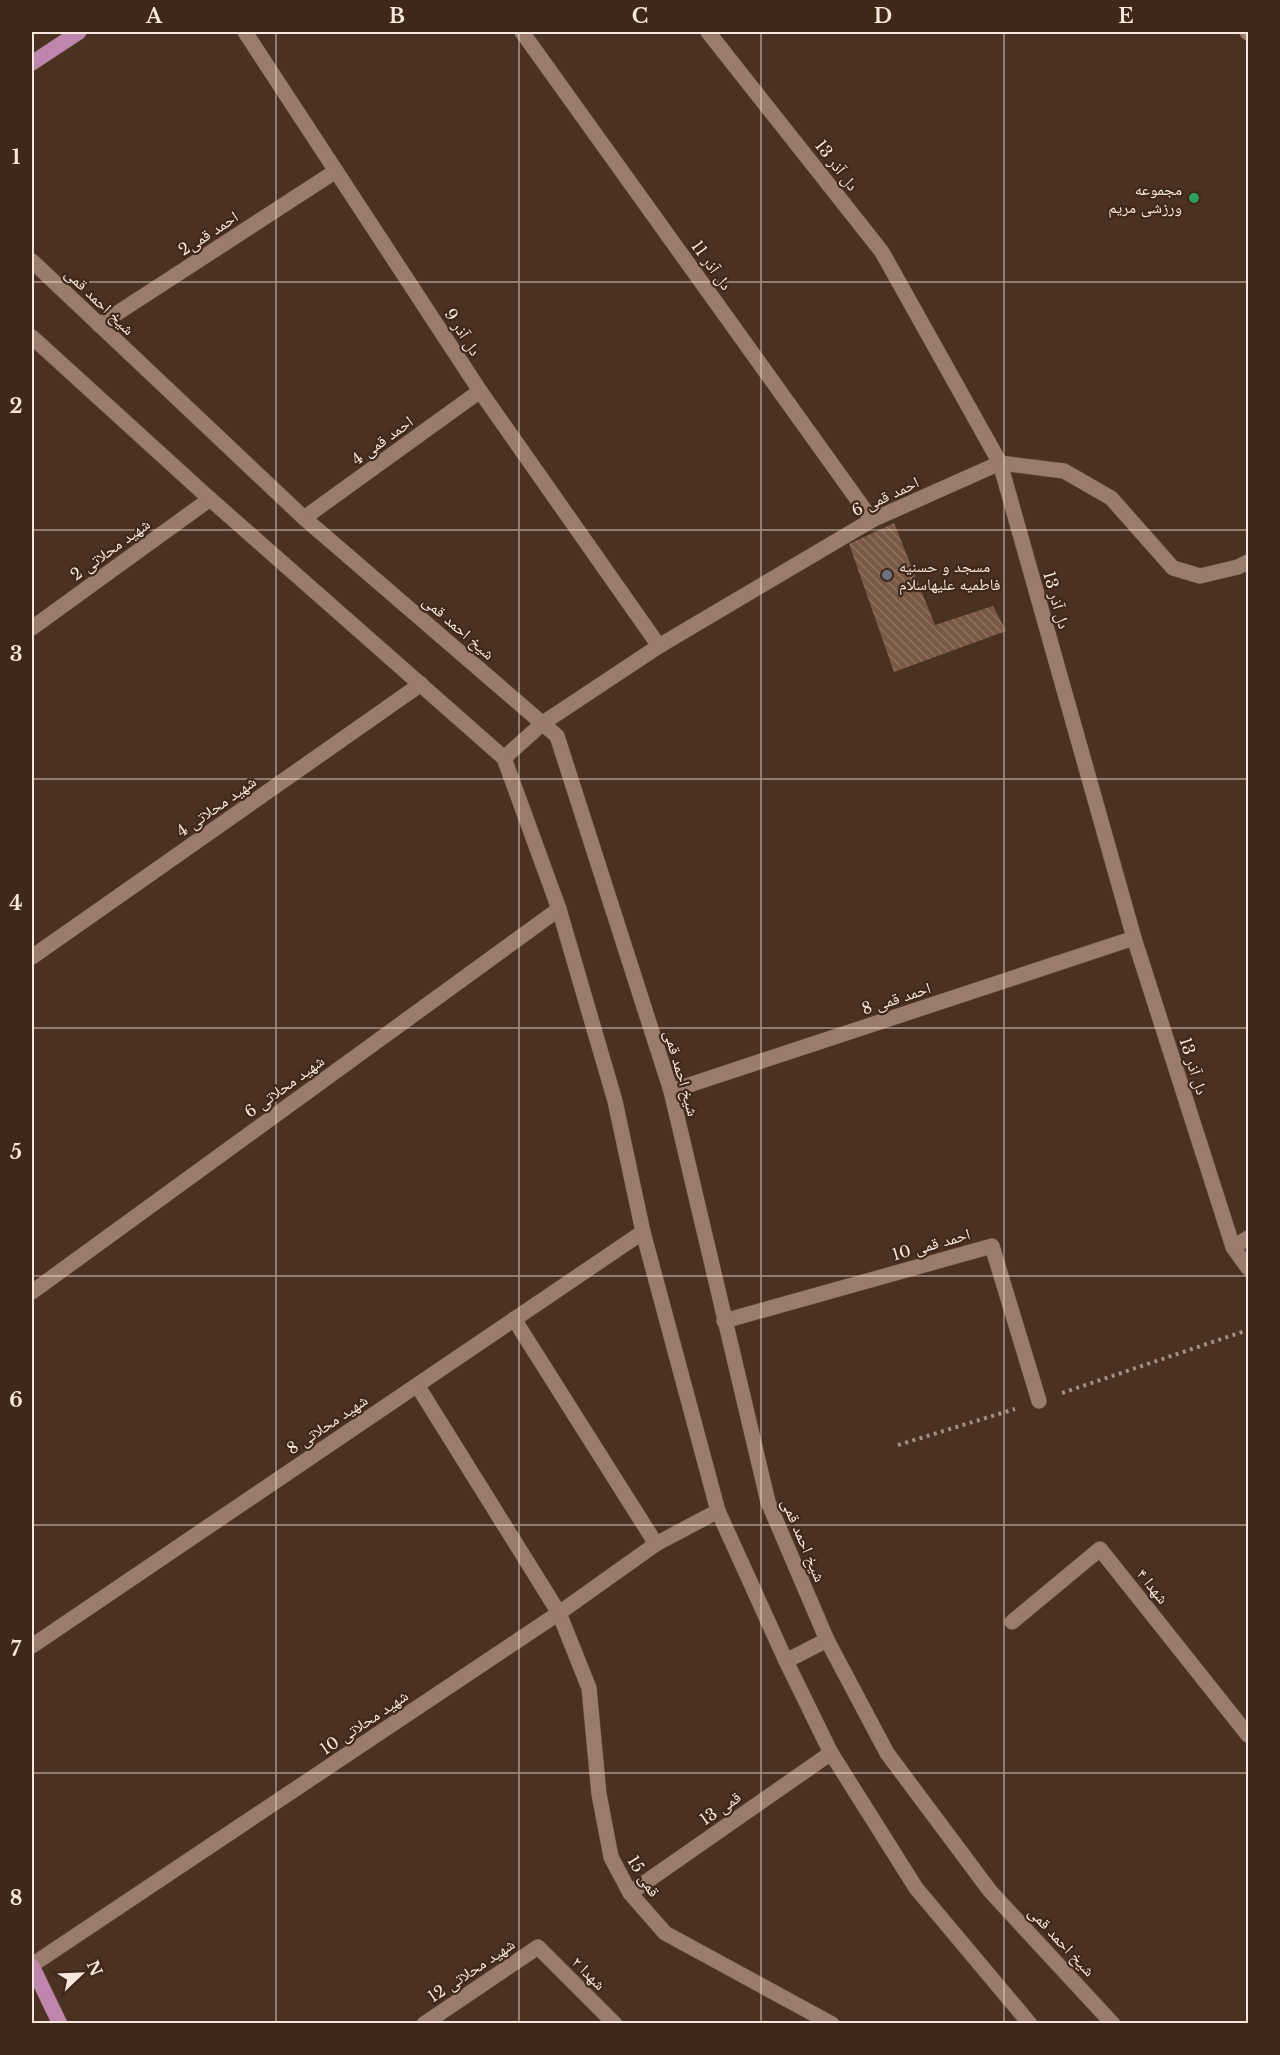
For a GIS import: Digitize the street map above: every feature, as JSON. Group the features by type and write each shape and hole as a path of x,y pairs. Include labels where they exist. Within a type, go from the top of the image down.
{"main road":[{"path":"32,63 79,32"},
{"path":"32,1966 60,2024"}],"street":[{"name":"دل آذر 9","path":"245,32 480,391 659,646"},
{"name":"دل آذر 11","path":"522,32 872,520"},
{"name":"دل آذر 13","path":"708,32 882,252 1000,463 1134,938 1233,1247 1248,1268"},
{"name":"احمد قمی2","path":"99,325 336,171"},
{"name":"شیخ احمد قمی","path":"32,261 304,518 557,736 671,1091 768,1502 827,1640 887,1753 990,1891 1113,2024"},
{"path":"32,337 210,499 504,758 559,909 615,1101 643,1232 718,1511 786,1661 831,1753 916,1888 1030,2024"},
{"name":"احمد قمی 4","path":"304,518 480,391"},
{"name":"احمد قمی 6","path":"504,758 543,723 659,646 872,520 1000,463"},
{"path":"1000,463 1065,471 1111,498 1173,568 1200,576 1238,567 1248,562"},
{"name":"شهید محلاتی 2","path":"32,628 210,499"},
{"name":"شهید محلاتی 4","path":"32,957 421,684"},
{"name":"شهید محلاتی 6","path":"32,1292 559,909"},
{"name":"احمد قمی 8","path":"671,1091 1134,938"},
{"name":"شهید محلاتی 8","path":"32,1646 643,1232"},
{"path":"1233,1247 1248,1238"},
{"name":"احمد قمی 10","path":"724,1321 992,1246 1039,1401"},
{"path":"514,1319 656,1544"},
{"name":"قمی 15","path":"417,1385 559,1613 589,1688 599,1794 610,1857 630,1893 665,1933 832,2024"},
{"name":"شهید محلاتی 10","path":"32,1966 559,1613 656,1544 718,1511"},
{"name":"شهدا ۴","path":"1012,1622 1100,1549 1248,1735"},
{"path":"786,1661 827,1640"},
{"name":"قمی 13","path":"630,1893 831,1753"},
{"name":"شهید محلاتی 12","path":"424,2024 538,1947"},
{"name":"شهدا ۲","path":"538,1947 615,2024"}],"path":[{"path":"898,1445 1039,1401 1248,1330"}],"building":[{"name":"مسجد و حسنیه فاطمیه علیهاسلام","path":"894,523 935,625 993,606 1006,631 894,672 849,544"}],"place":[{"name":"مجموعه ورزشی مریم","path":"1194,198"},
{"name":"مسجد و حسنیه فاطمیه علیهاسلام","path":"887,575"}]}
